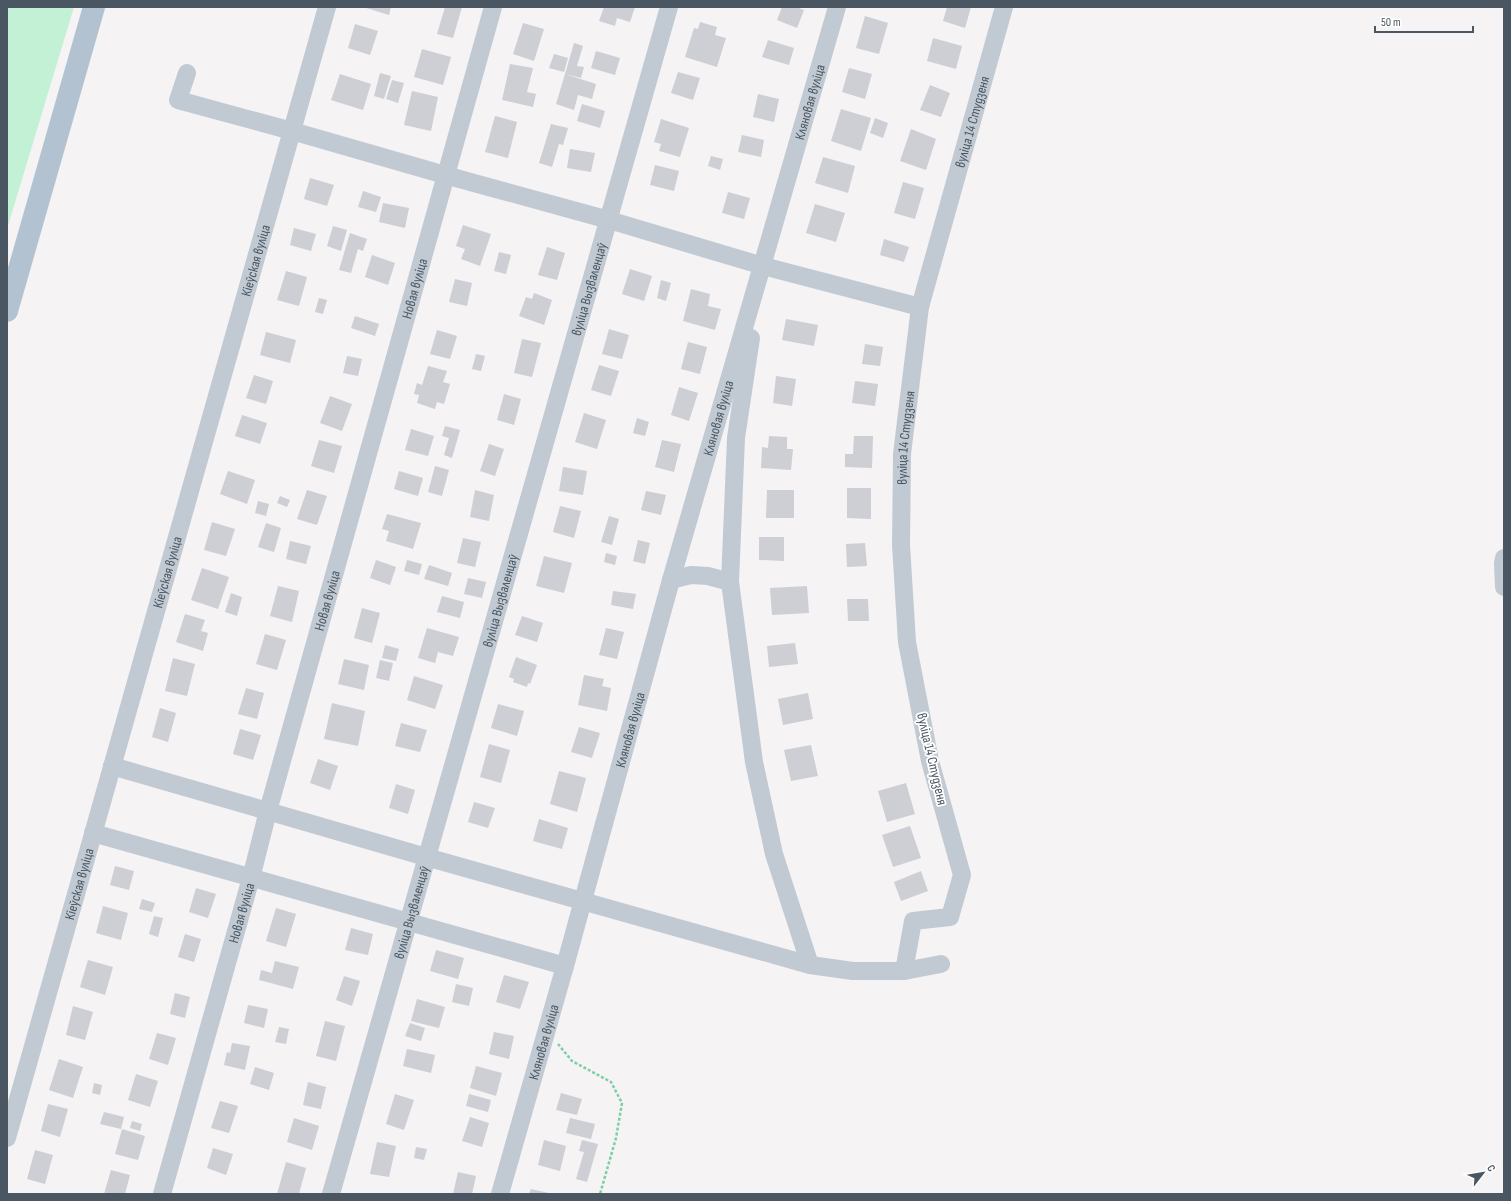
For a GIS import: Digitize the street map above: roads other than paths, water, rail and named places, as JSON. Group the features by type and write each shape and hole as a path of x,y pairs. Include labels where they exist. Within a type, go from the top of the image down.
{"main road":[{"path":"7,311 94,7"}],"street":[{"name":"Кіеўская вуліца","path":"7,1138 327,7"},
{"name":"Новая вуліца","path":"162,1194 493,7"},
{"name":"вуліца Вызваленцаў","path":"331,1194 670,7"},
{"name":"Кляновая вуліца","path":"500,1194 565,966 671,580 837,7"},
{"name":"вуліца 14 Студзеня","path":"904,971 914,921 950,917 962,875 930,761 907,642 901,546 902,454 920,307 1004,7"},
{"path":"187,73 178,100 292,130 446,175 610,220 762,266 920,307"},
{"name":"Кляновая вуліца","path":"762,266 736,438 730,582 754,762 774,854 810,965"},
{"path":"1504,558 1504,587"},
{"path":"671,580 692,575 708,576 730,582"},
{"path":"112,766 426,857 810,965 852,971 904,971 941,964"},
{"path":"93,833 565,966"}]}
